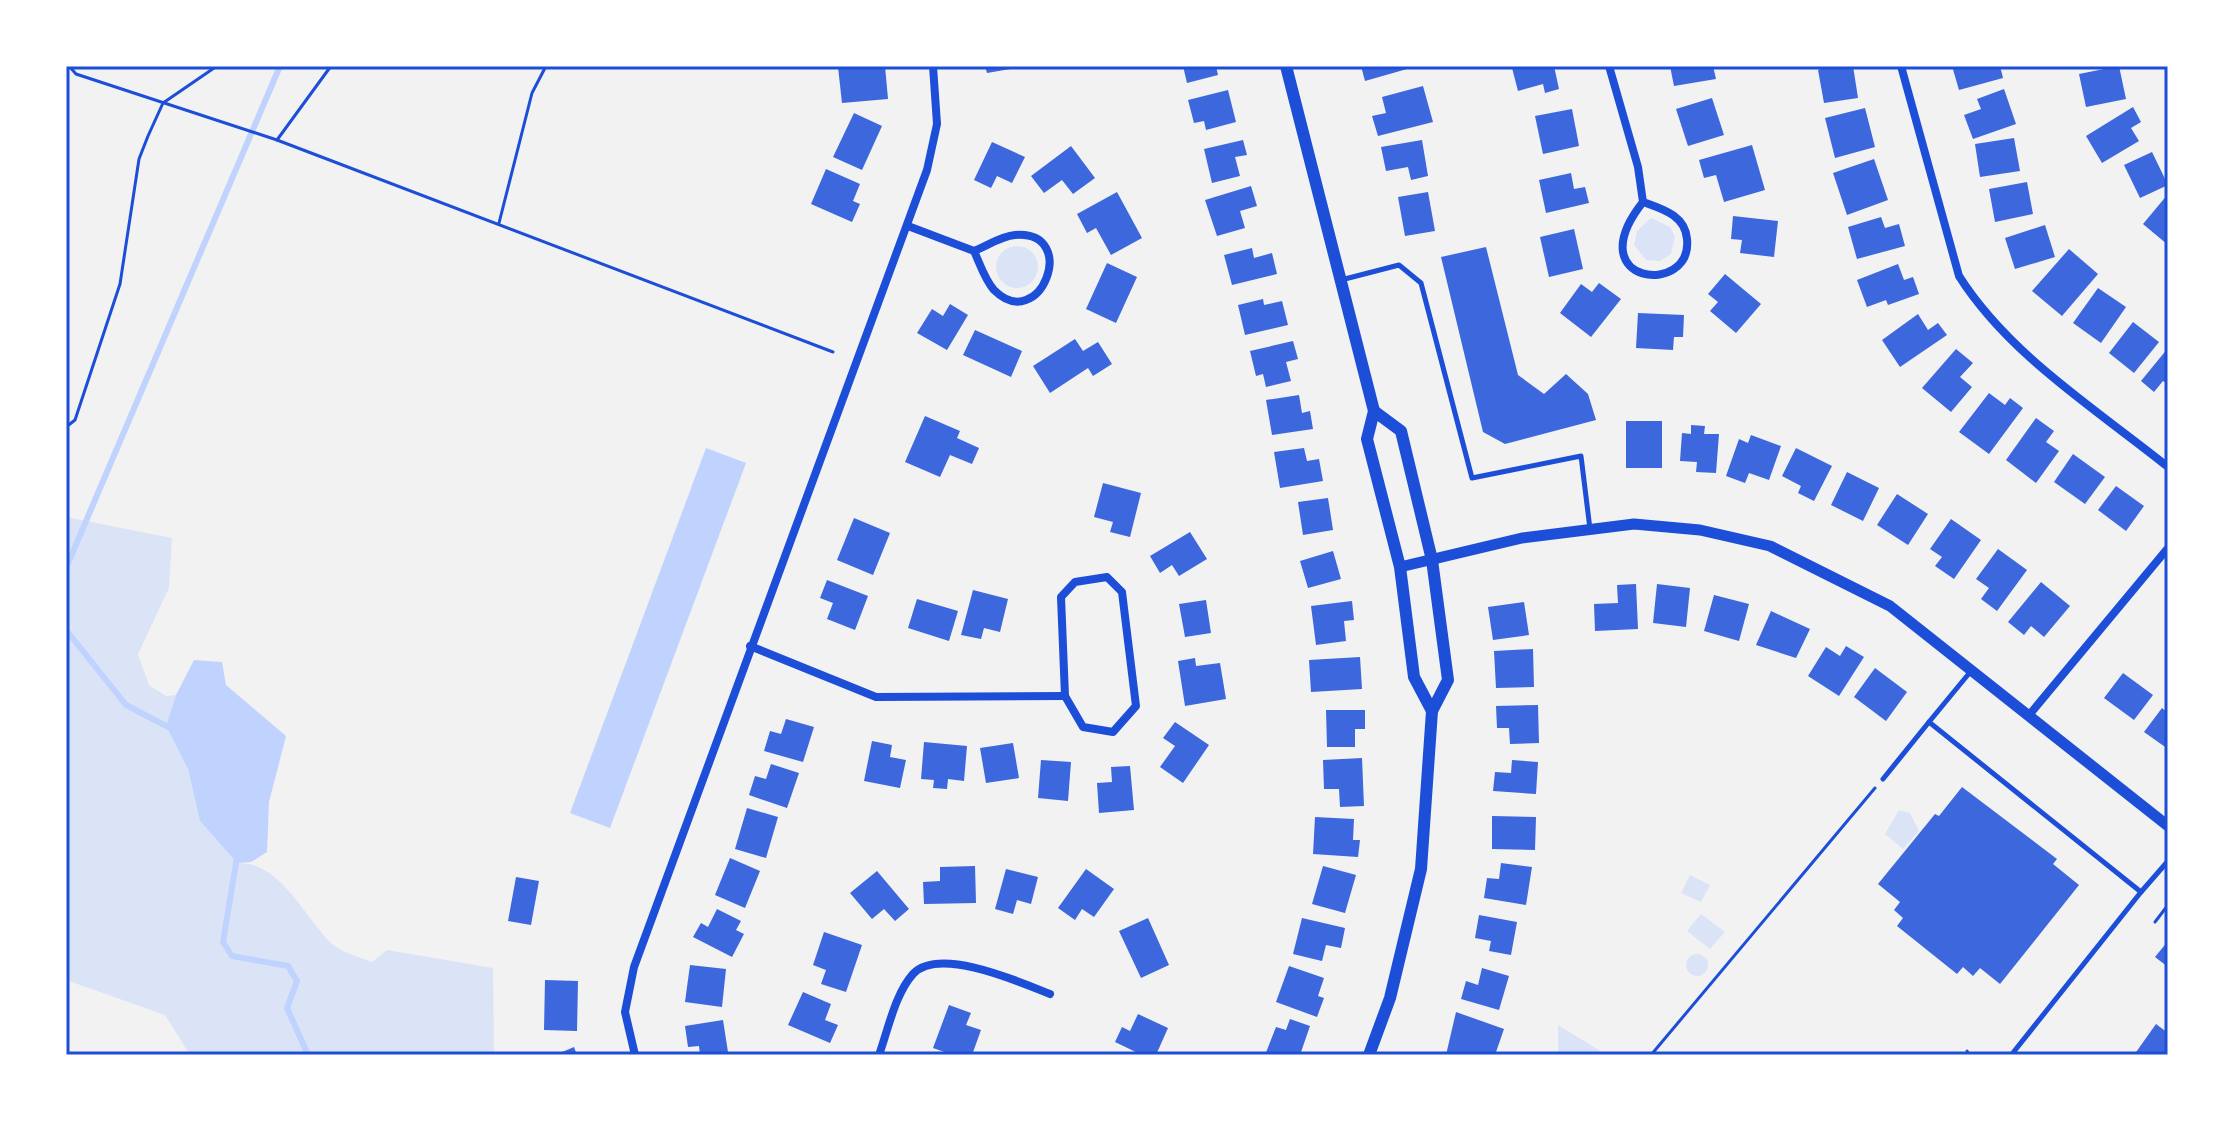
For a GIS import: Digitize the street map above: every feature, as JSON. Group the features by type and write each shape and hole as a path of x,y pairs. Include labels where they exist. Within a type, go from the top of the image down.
{"main road":[{"path":"1286,66 1374,411 1367,439 1400,567 1414,677 1432,711"},
{"path":"1369,1055 1390,998 1421,869 1432,711 1448,680 1432,560 1401,431 1374,411"}],"street":[{"path":"635,1055 625,1012 634,967 927,170 937,124 933,66"},
{"path":"1609,66 1638,167 1643,202 1623,230 1622,250 1626,260 1641,273 1662,275 1680,264 1688,244 1687,234 1675,216 1643,202"},
{"path":"1901,66 1959,276 1978,305 2007,337 2168,467"},
{"path":"908,226 974,251 993,289 1001,296 1023,300 1034,296 1048,279 1051,269 1045,249 1029,236 1008,236 974,251"},
{"path":"1400,567 1522,538 1647,525 1700,530 1770,546 1890,606 2168,826"},
{"path":"2030,714 2168,548"},
{"path":"1107,577 1122,592 1136,706 1113,732 1083,727 1065,696 1061,597 1075,582 1107,577"},
{"path":"750,646 876,697 1065,696"},
{"path":"879,1055 901,996 914,972 944,961 1050,994"}],"lane":[{"path":"1341,280 1399,265 1421,283 1472,478 1581,456 1590,530"},
{"path":"1883,779 1972,670"},
{"path":"1929,722 2141,892"},
{"path":"2012,1054 2168,861"}],"path":[{"path":"69,66 76,74 267,136 833,352"},
{"path":"66,427 75,420 120,284 139,159 163,103 217,66"},
{"path":"277,140 331,66"},
{"path":"499,223 532,93 546,66"},
{"path":"1651,1055 1883,779"},
{"path":"2155,922 2168,905"}],"shaded area":[{"path":"1651,218 1670,227 1675,237 1671,254 1660,261 1646,260 1634,245 1637,231"},
{"path":"1017,246 1032,252 1038,267 1032,282 1017,288 1002,282 996,267 1002,252"},
{"path":"66,517 172,538 169,588 138,654 149,685 166,696 176,695 166,726 188,769 200,821 237,863 266,871 279,881 331,943 345,952 372,962 387,950 493,968 494,1055 190,1055 165,1015 66,980"},
{"path":"1899,810 1910,813 1919,831 1903,849 1885,834"},
{"path":"1690,875 1710,885 1701,902 1681,893"},
{"path":"1701,914 1725,932 1710,949 1687,931"},
{"path":"1697,954 1705,957 1708,965 1705,973 1697,976 1689,973 1686,965 1689,957"},
{"path":"1558,1025 1607,1055 1558,1055"}],"water":[{"path":"706,448 746,463 610,828 570,813"},
{"path":"194,660 222,662 226,685 286,736 269,802 267,852 251,862 237,863 200,821 188,769 166,726 176,695"}],"building":[{"path":"885,66 888,99 842,103 838,67"},
{"path":"985,66 1016,66 1016,68 987,73"},
{"path":"1183,66 1216,66 1218,75 1187,83"},
{"path":"1361,66 1406,66 1407,69 1365,81"},
{"path":"1554,66 1559,89 1545,93 1543,84 1518,91 1512,68"},
{"path":"1670,66 1713,66 1716,79 1674,86"},
{"path":"1827,66 1853,66 1858,98 1824,103 1818,70"},
{"path":"1952,66 2000,66 2003,78 1959,90"},
{"path":"2119,66 2126,99 2086,107 2079,74"},
{"path":"1423,86 1433,122 1378,136 1372,116 1386,113 1382,97"},
{"path":"2004,89 2016,124 1973,139 1964,115 1981,109 1977,99"},
{"path":"1228,90 1236,122 1206,130 1204,121 1194,123 1188,100"},
{"path":"1712,98 1724,135 1688,146 1676,109"},
{"path":"2133,107 2141,122 2131,128 2139,141 2102,163 2086,136"},
{"path":"1865,108 1875,147 1835,158 1825,118"},
{"path":"1572,109 1579,146 1543,154 1535,116"},
{"path":"854,113 882,126 862,170 833,157"},
{"path":"2014,138 2020,171 1980,177 1975,144"},
{"path":"1243,140 1247,155 1235,157 1240,176 1212,183 1204,149"},
{"path":"1422,140 1428,176 1411,180 1408,167 1386,171 1381,147"},
{"path":"992,142 1025,157 1012,183 997,176 991,188 974,180"},
{"path":"1752,145 1765,190 1724,202 1716,175 1704,178 1699,160"},
{"path":"1071,146 1095,178 1073,194 1062,180 1044,193 1031,176"},
{"path":"2152,152 2168,185 2140,198 2124,165"},
{"path":"1874,159 1888,200 1847,215 1833,173"},
{"path":"826,169 860,184 853,201 860,204 852,222 811,204"},
{"path":"1571,173 1574,189 1585,187 1589,203 1546,213 1539,180"},
{"path":"2027,182 2033,214 1995,222 1989,189"},
{"path":"1251,186 1257,206 1240,211 1245,228 1217,236 1205,200"},
{"path":"1117,192 1142,238 1111,255 1096,228 1087,233 1077,214"},
{"path":"1428,192 1435,231 1405,236 1398,197"},
{"path":"2168,194 2168,245 2143,224"},
{"path":"1733,216 1778,221 1774,257 1740,253 1742,240 1731,239"},
{"path":"1881,217 1885,228 1899,224 1905,246 1857,259 1848,227"},
{"path":"2045,225 2055,257 2015,269 2005,238"},
{"path":"1574,229 1583,269 1549,277 1540,237"},
{"path":"1486,247 1518,375 1544,394 1566,374 1588,394 1596,420 1505,444 1483,432 1441,257"},
{"path":"1252,248 1254,258 1272,253 1277,274 1232,285 1224,255"},
{"path":"2069,249 2098,274 2062,316 2032,291"},
{"path":"1107,263 1137,277 1116,323 1086,309"},
{"path":"1898,264 1904,280 1913,277 1919,294 1888,305 1886,300 1867,307 1857,280"},
{"path":"1725,274 1761,304 1736,333 1710,311 1718,302 1708,294"},
{"path":"1599,283 1621,299 1591,337 1560,313 1581,284 1592,292"},
{"path":"2098,288 2126,307 2101,343 2073,323"},
{"path":"1263,299 1264,305 1282,301 1288,325 1245,335 1238,305"},
{"path":"950,304 968,315 947,350 917,333 932,309 943,316"},
{"path":"1638,313 1684,315 1683,337 1674,337 1673,350 1636,348"},
{"path":"1918,314 1928,330 1938,323 1947,335 1900,367 1882,340"},
{"path":"2133,322 2159,342 2134,373 2109,353"},
{"path":"975,330 1022,351 1011,377 963,355"},
{"path":"1075,339 1083,351 1098,342 1112,364 1093,376 1088,368 1050,393 1033,366"},
{"path":"1293,341 1298,359 1286,362 1291,381 1266,387 1263,374 1256,376 1250,351"},
{"path":"2168,348 2168,384 2163,381 2154,392 2141,381"},
{"path":"1956,349 1973,363 1960,377 1972,387 1951,412 1922,388"},
{"path":"1989,393 2005,405 2010,398 2023,408 1989,454 1959,432"},
{"path":"1299,395 1302,413 1310,411 1313,429 1272,435 1266,400"},
{"path":"925,416 960,431 957,438 979,448 972,464 950,455 940,477 905,462"},
{"path":"2036,418 2054,431 2046,442 2059,451 2036,483 2006,460"},
{"path":"1626,421 1662,421 1662,468 1626,468"},
{"path":"1691,425 1705,426 1704,434 1719,434 1716,473 1696,472 1697,462 1680,461 1682,433 1691,434"},
{"path":"1751,435 1781,446 1769,480 1749,473 1745,483 1726,476 1739,439 1748,443"},
{"path":"1304,448 1307,461 1319,459 1323,481 1280,488 1274,452"},
{"path":"1796,448 1832,466 1814,501 1798,493 1801,486 1782,476"},
{"path":"2073,454 2105,477 2085,504 2054,482"},
{"path":"1847,472 1879,488 1863,521 1831,505"},
{"path":"1103,483 1141,493 1130,537 1110,532 1113,522 1094,517"},
{"path":"2116,486 2144,506 2126,531 2098,510"},
{"path":"1897,494 1928,514 1908,545 1877,525"},
{"path":"1328,498 1333,530 1303,535 1298,502"},
{"path":"854,518 890,533 873,575 837,560"},
{"path":"1951,519 1981,540 1954,579 1935,566 1942,557 1930,549"},
{"path":"1190,532 1207,559 1179,576 1172,565 1160,573 1150,556"},
{"path":"1998,549 2027,570 1997,611 1981,599 1989,588 1976,579"},
{"path":"1333,551 1341,579 1308,588 1300,561"},
{"path":"827,580 868,596 855,630 827,619 833,603 820,598"},
{"path":"2041,582 2070,606 2044,637 2031,626 2024,635 2008,622"},
{"path":"1636,584 1638,629 1595,631 1594,604 1618,603 1617,585"},
{"path":"1657,584 1690,588 1686,627 1653,623"},
{"path":"973,590 1008,599 1000,632 984,628 981,639 961,635"},
{"path":"1714,595 1749,604 1739,641 1704,631"},
{"path":"917,599 958,611 949,641 908,628"},
{"path":"1206,600 1211,633 1185,637 1179,604"},
{"path":"1352,601 1354,620 1344,621 1346,641 1316,645 1311,606"},
{"path":"1524,602 1529,635 1493,640 1488,607"},
{"path":"1771,611 1810,629 1796,658 1756,645"},
{"path":"1846,646 1864,657 1839,696 1808,676 1826,647 1840,656"},
{"path":"1533,649 1534,687 1496,688 1494,651"},
{"path":"1360,657 1362,689 1311,692 1309,660"},
{"path":"1195,658 1196,666 1220,663 1226,699 1185,706 1178,661"},
{"path":"1875,668 1907,692 1886,721 1854,697"},
{"path":"2123,673 2153,695 2134,720 2104,698"},
{"path":"1538,705 1539,743 1510,744 1509,728 1497,728 1496,706"},
{"path":"2162,708 2168,713 2168,749 2144,732"},
{"path":"1326,710 1365,710 1365,729 1355,729 1355,747 1327,747"},
{"path":"786,719 814,727 803,762 764,751 770,731 781,734"},
{"path":"1175,722 1209,745 1183,783 1160,767 1175,746 1163,738"},
{"path":"872,741 892,745 890,757 906,760 900,788 864,781"},
{"path":"924,742 967,746 964,781 948,779 947,789 933,788 934,780 921,779"},
{"path":"1013,743 1019,778 986,783 980,748"},
{"path":"1362,758 1364,806 1340,807 1339,789 1324,789 1323,760"},
{"path":"1041,760 1071,762 1068,801 1038,798"},
{"path":"1512,760 1538,762 1536,794 1493,791 1495,772 1511,773"},
{"path":"771,764 799,773 787,808 749,795 755,776 766,779"},
{"path":"1130,766 1134,810 1099,813 1097,783 1112,782 1111,767"},
{"path":"1962,787 2057,859 2053,864 2079,885 2000,984 1980,968 1973,976 1963,967 1957,974 1897,926 1903,918 1894,910 1900,902 1878,884 1935,814 1939,816"},
{"path":"747,808 778,817 766,858 735,849"},
{"path":"1492,816 1536,817 1535,850 1492,849"},
{"path":"1315,817 1354,819 1353,840 1360,840 1358,857 1313,854"},
{"path":"730,858 760,871 745,908 715,895"},
{"path":"1501,863 1532,867 1526,905 1484,898 1487,878 1499,879"},
{"path":"975,866 976,903 924,904 923,882 940,881 940,867"},
{"path":"1323,866 1356,875 1345,913 1312,904"},
{"path":"1006,869 1038,877 1031,904 1017,900 1013,914 995,909"},
{"path":"1086,869 1114,889 1094,917 1082,909 1075,920 1058,908"},
{"path":"877,871 909,909 895,921 884,909 872,919 850,893"},
{"path":"516,877 539,881 531,925 508,921"},
{"path":"717,909 741,921 736,930 744,934 732,957 693,937 701,923 708,927"},
{"path":"1479,915 1517,922 1511,955 1489,951 1491,941 1475,938"},
{"path":"1148,918 1169,965 1141,978 1119,931"},
{"path":"1302,918 1345,928 1341,948 1326,945 1322,961 1293,954"},
{"path":"824,932 862,945 846,992 821,984 826,970 813,965"},
{"path":"2168,941 2168,967 2155,957"},
{"path":"690,965 726,969 722,1007 685,1002"},
{"path":"1289,966 1324,978 1318,996 1324,998 1317,1017 1276,1002"},
{"path":"1482,968 1509,976 1499,1010 1461,999 1466,981 1478,985"},
{"path":"545,980 578,981 577,1031 544,1030"},
{"path":"803,992 831,1004 825,1020 838,1025 830,1043 788,1025"},
{"path":"949,1005 971,1013 966,1025 981,1030 972,1055 953,1055 933,1048"},
{"path":"1456,1012 1504,1029 1495,1055 1446,1055"},
{"path":"1138,1014 1168,1028 1156,1055 1142,1055 1115,1042 1122,1027 1130,1031"},
{"path":"1290,1019 1310,1026 1300,1055 1265,1055 1276,1027 1286,1030"},
{"path":"723,1020 728,1052 700,1055 699,1046 688,1047 685,1026"},
{"path":"2156,1024 2168,1033 2168,1055 2134,1055"},
{"path":"574,1047 577,1055 555,1055"}],"waterway":[{"path":"66,568 280,66"},
{"path":"66,630 126,705 172,729"},
{"path":"237,857 223,942 232,956 288,966 297,981 287,1008 308,1055"}]}
